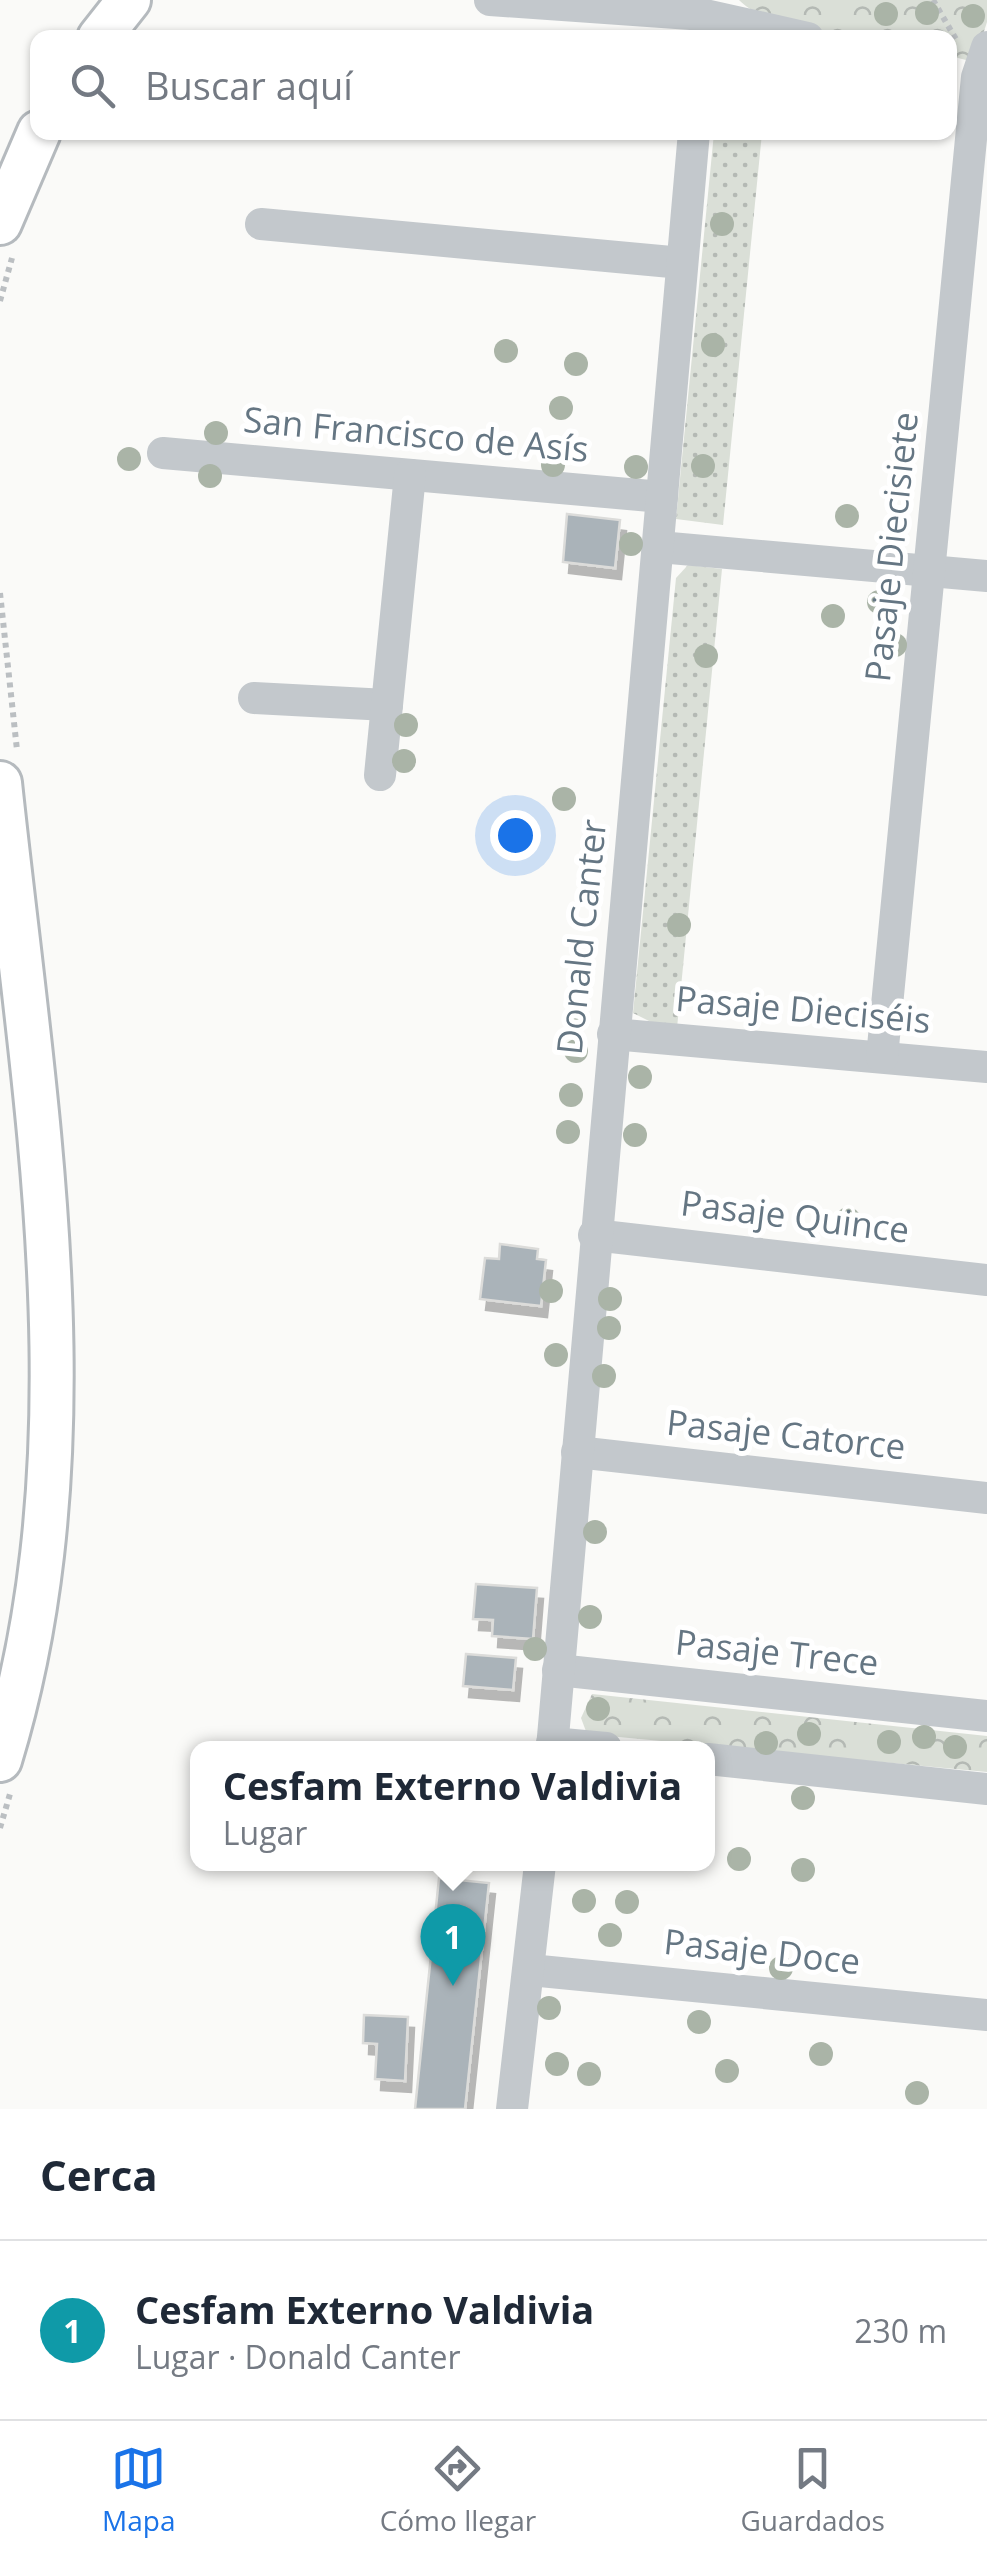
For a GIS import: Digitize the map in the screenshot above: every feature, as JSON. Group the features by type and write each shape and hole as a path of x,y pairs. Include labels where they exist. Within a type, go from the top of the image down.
{"main road":[{"path":"106,30 130,0"},
{"path":"0,223 36,140"},
{"path":"0,783 32,1089 52,1364 50,1462 36,1597 0,1760"}],"street":[{"path":"490,0 705,18 767,30"},
{"name":"Pasaje Diecisiete","path":"882,1056 931,570 975,68"},
{"name":"Donald Canter","path":"552,1741 693,140"},
{"path":"260,224 682,263"},
{"name":"San Francisco de Asís","path":"163,453 662,496"},
{"path":"380,775 410,475"},
{"path":"658,547 987,576"},
{"path":"254,698 387,705"},
{"name":"Pasaje Dieciséis","path":"613,1034 987,1066"},
{"name":"Pasaje Quince","path":"594,1234 987,1280"},
{"name":"Pasaje Catorce","path":"577,1452 987,1498"},
{"name":"Pasaje Trece","path":"558,1670 987,1716"},
{"path":"715,1760 987,1789"},
{"path":"512,2109 539,1871"},
{"name":"Pasaje Doce","path":"530,1970 987,2015"}],"green space":[{"path":"739,0 987,0 987,22 974,62 957,58 957,30 820,30 756,13"},
{"path":"713,140 761,140 723,525 676,519"},
{"path":"688,565 722,569 677,1028 659,1026 633,1013 676,578"},
{"path":"592,1694 987,1736 987,1772 715,1746 715,1741 587,1734 581,1718"}],"building":[{"path":"567,514 620,520 615,568 563,562"},
{"path":"500,1244 538,1249 537,1259 546,1260 541,1306 480,1299 485,1258 499,1259"},
{"path":"476,1584 537,1588 533,1639 492,1636 493,1620 473,1619"},
{"path":"466,1654 516,1658 513,1690 463,1686"},
{"path":"439,1878 489,1883 465,2109 415,2109"},
{"path":"364,2015 408,2017 405,2081 375,2079 377,2044 363,2043"}],"place":[{"name":"Cesfam Externo Valdivia","path":"453,1986"}]}
